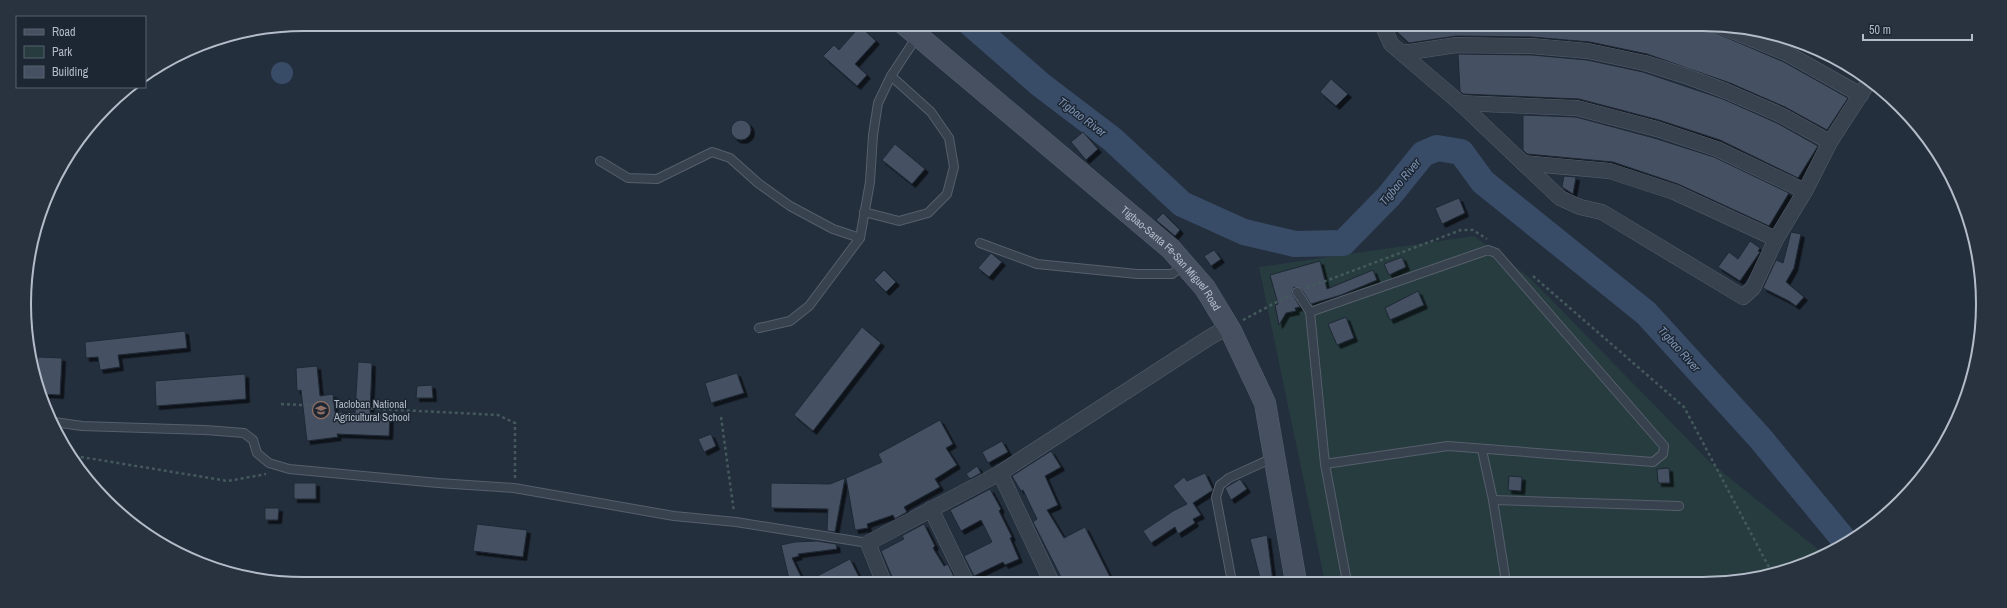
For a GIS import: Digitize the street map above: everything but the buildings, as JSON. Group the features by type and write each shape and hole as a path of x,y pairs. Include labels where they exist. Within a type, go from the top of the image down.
{"main road":[{"name":"Tigbao-Santa Fe-San Miguel Road","path":"913,31 1171,249 1205,288 1228,327 1265,403 1295,577"}],"street":[{"path":"1385,31 1391,44 1460,103 1560,198 1580,207 1602,212 1743,297 1753,288 1776,238 1805,190 1830,142 1867,85"},
{"path":"1735,33 1788,54 1861,95"},
{"path":"1402,53 1456,45 1532,46 1588,50 1645,63 1726,91 1781,115 1830,142"},
{"path":"1460,103 1577,108 1657,129 1717,149 1805,190"},
{"path":"1523,163 1610,171 1674,192 1776,238"},
{"path":"882,577 868,543 1000,473 1203,341 1228,327"},
{"path":"1000,473 1049,577"},
{"path":"931,509 963,577"}],"lane":[{"path":"759,328 790,321 809,306 860,238 870,182 873,135 878,103 910,31"},
{"path":"864,212 899,221 928,213 946,194 954,167 949,138 931,112 890,76"},
{"path":"600,161 628,178 657,179 712,152 730,158 758,183 790,206 833,229 860,238"},
{"path":"980,244 1018,258 1045,265 1137,274 1172,274 1184,265"},
{"path":"1310,312 1488,250 1496,253 1664,446 1662,454 1653,462 1482,450 1448,446 1325,464"},
{"path":"1297,292 1310,312 1325,464 1346,577"},
{"path":"58,423 82,426 205,430 244,433 253,440 257,453 269,463 289,470 438,484 514,488 674,516 736,522 868,543"},
{"path":"1482,450 1494,500 1505,577"},
{"path":"1231,577 1216,497 1220,485 1229,478 1275,457"},
{"path":"1494,500 1679,506"}],"path":[{"path":"1228,327 1278,300 1297,292 1461,230 1473,230 1491,242"},
{"path":"1528,272 1684,407 1770,569"},
{"path":"281,404 498,416 515,423 514,488"},
{"path":"721,417 736,522"},
{"path":"77,456 228,481 289,470"}],"green space":[{"path":"1474,236 1530,278 1710,462 1820,551 1791,563 1774,568 1739,575 1703,577 1324,577 1259,267"}],"water":[{"path":"282,62 290,65 293,73 290,81 282,84 274,81 271,73 274,65"}],"waterway":[{"name":"Tigbao River","path":"979,31 1041,85 1112,139 1182,204 1244,232 1295,244 1343,243 1389,196 1423,154 1437,148 1461,152 1483,182 1646,313 1760,438 1843,538"}],"place":[{"name":"Tacloban National Agricultural School","path":"321,410"}]}
